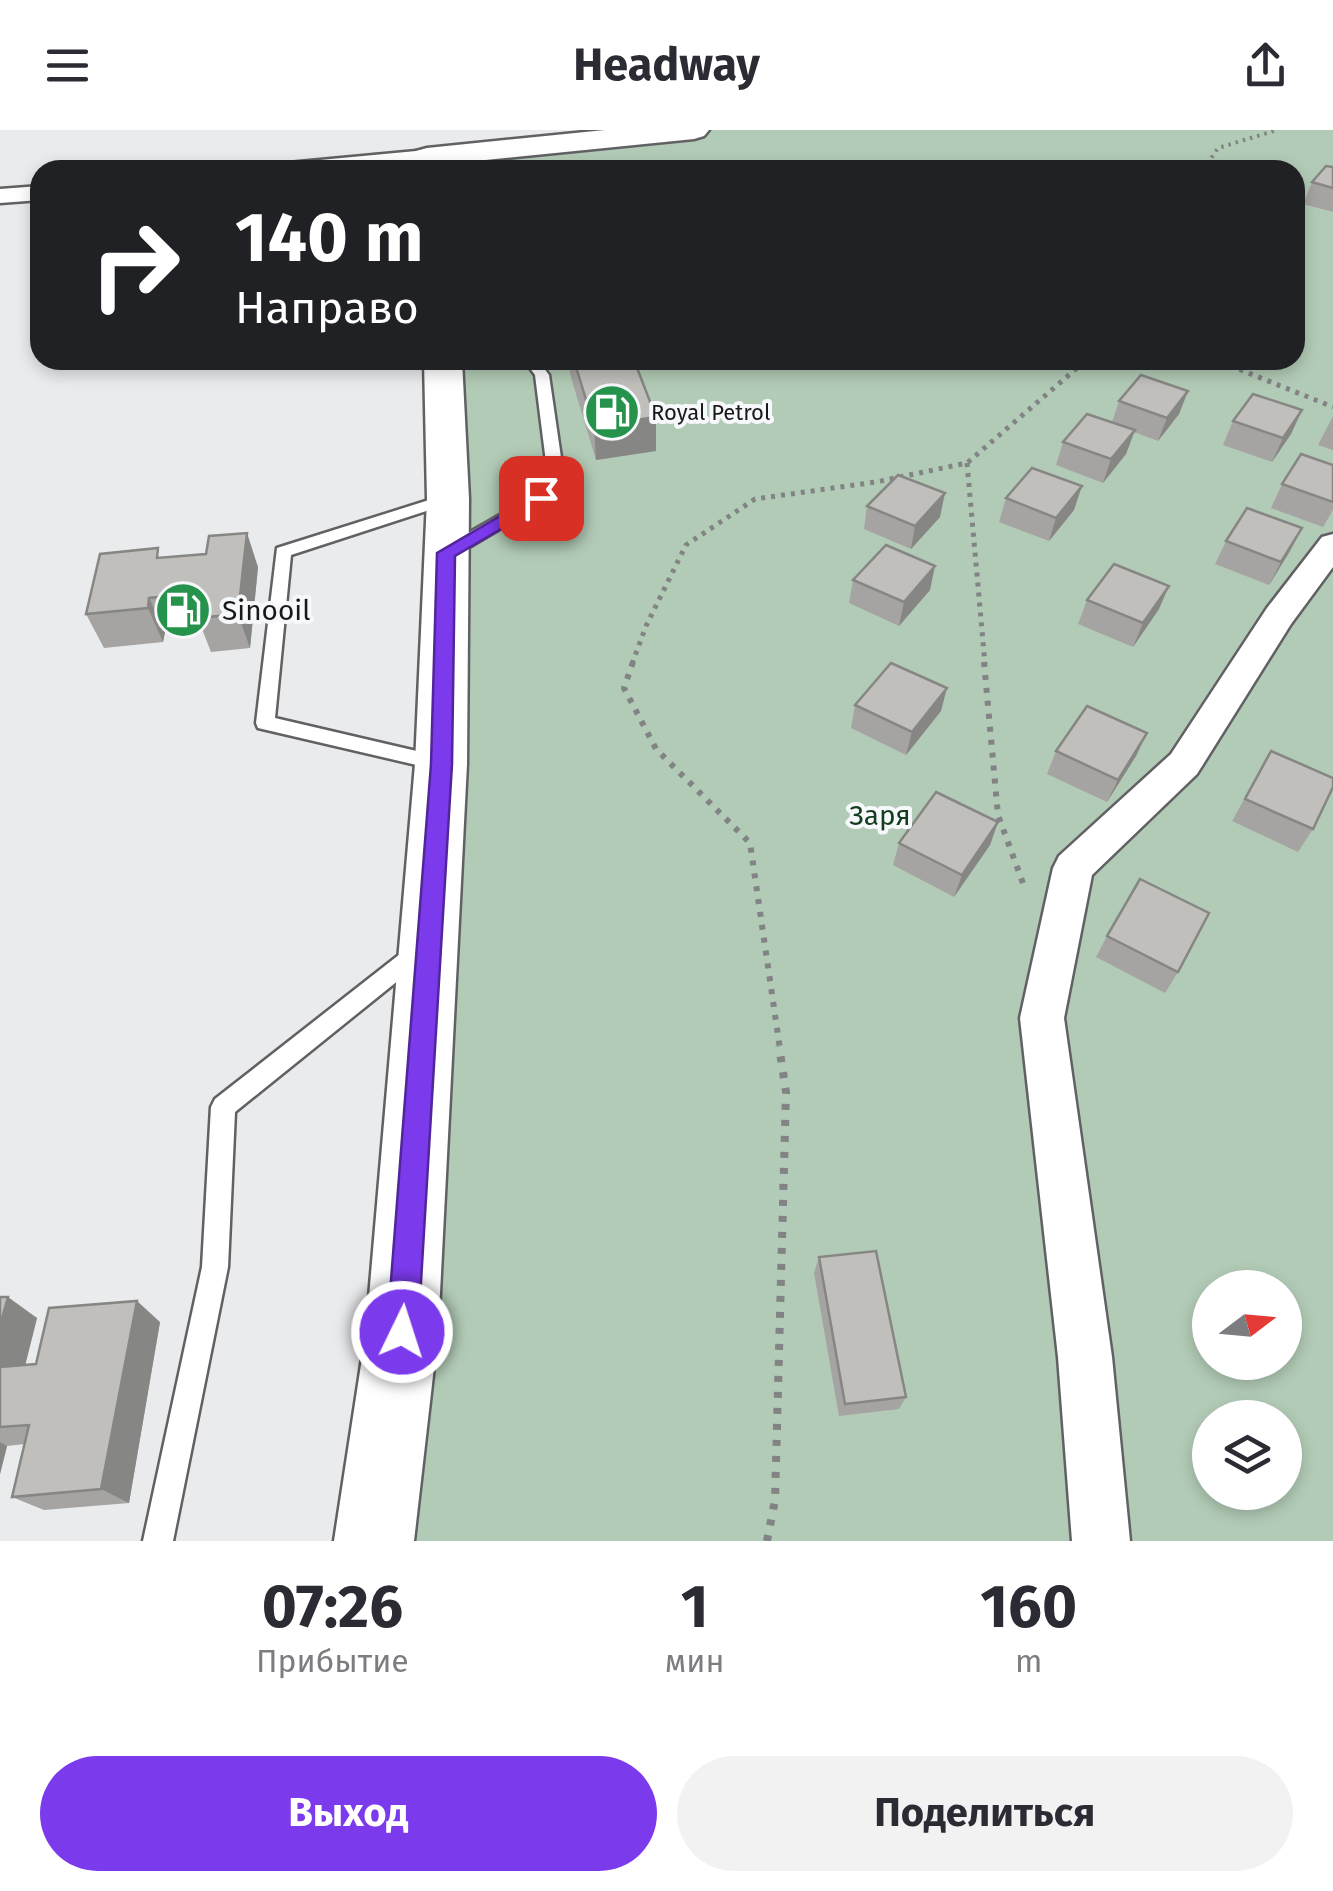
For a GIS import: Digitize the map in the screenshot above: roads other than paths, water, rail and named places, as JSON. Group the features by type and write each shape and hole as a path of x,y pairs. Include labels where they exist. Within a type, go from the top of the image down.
{"highway":[{"path":"426,152 694,130"},
{"path":"584,160 694,130"},
{"path":"374,1541 402,1332 442,764 447,526 443,370"}],"street":[{"path":"365,160 426,152"},
{"path":"0,196 30,194"},
{"path":"1101,1541 1085,1357 1042,1018 1073,868 1184,764 1279,616 1333,544"}],"lane":[{"path":"442,764 265,724 282,552 447,526 541,498 556,478 538,370"},
{"path":"158,1541 215,1267 222,1107 430,942"}],"place":[{"name":"Royal Petrol","path":"612,412"},
{"name":"Sinooil","path":"183,610"}],"park label":[{"name":"Заря","path":"880,815"}]}
